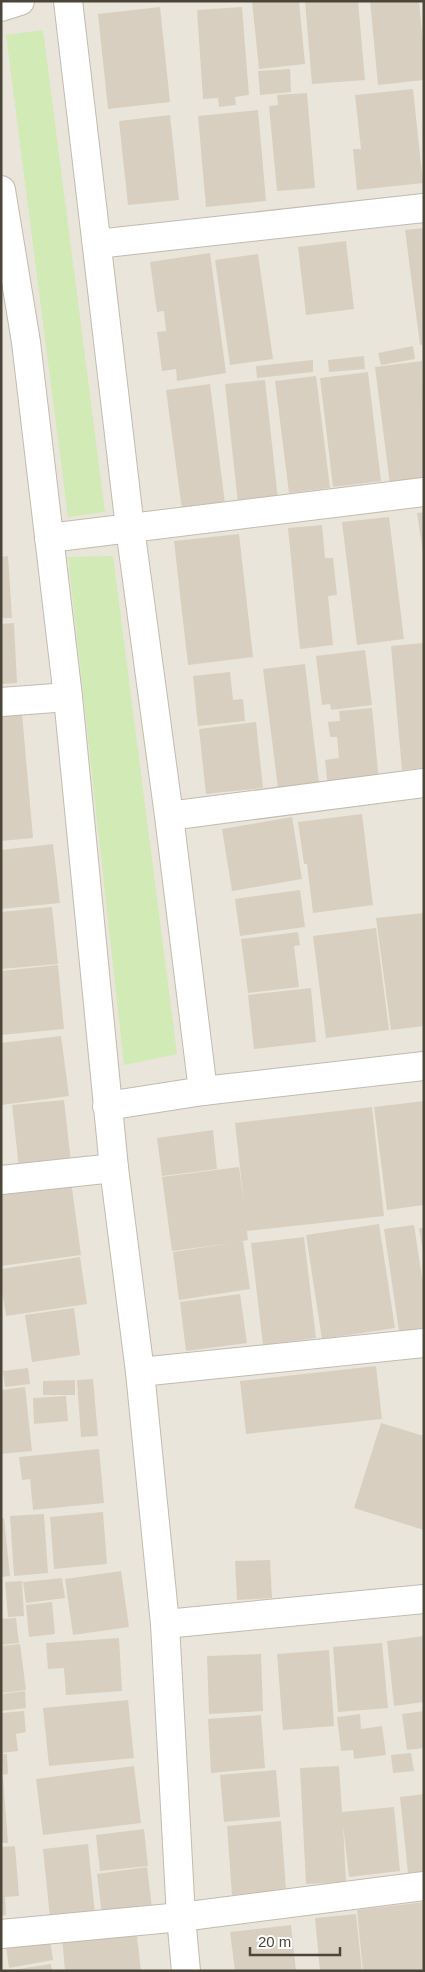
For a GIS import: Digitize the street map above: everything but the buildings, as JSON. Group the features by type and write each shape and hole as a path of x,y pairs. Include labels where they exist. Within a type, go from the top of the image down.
{"street":[{"path":"1,7 20,1"},
{"path":"68,1 130,528 169,816 203,1091"},
{"path":"1,190 26,342 50,538 68,697 114,1168 140,1372 165,1624 180,1917 186,1971"},
{"path":"96,244 424,208"},
{"path":"50,538 424,492"},
{"path":"1,702 68,697"},
{"path":"169,816 424,784"},
{"path":"108,1106 203,1091 424,1066"},
{"path":"1,1180 114,1168"},
{"path":"140,1372 424,1343"},
{"path":"165,1624 424,1599"},
{"path":"1,1934 180,1917 424,1886"}],"shaded area":[{"path":"1,1 424,1 424,1971 1,1971"}],"green space":[{"path":"43,30 105,512 68,517 6,35"},
{"path":"113,556 177,1054 124,1065 68,557"}]}
